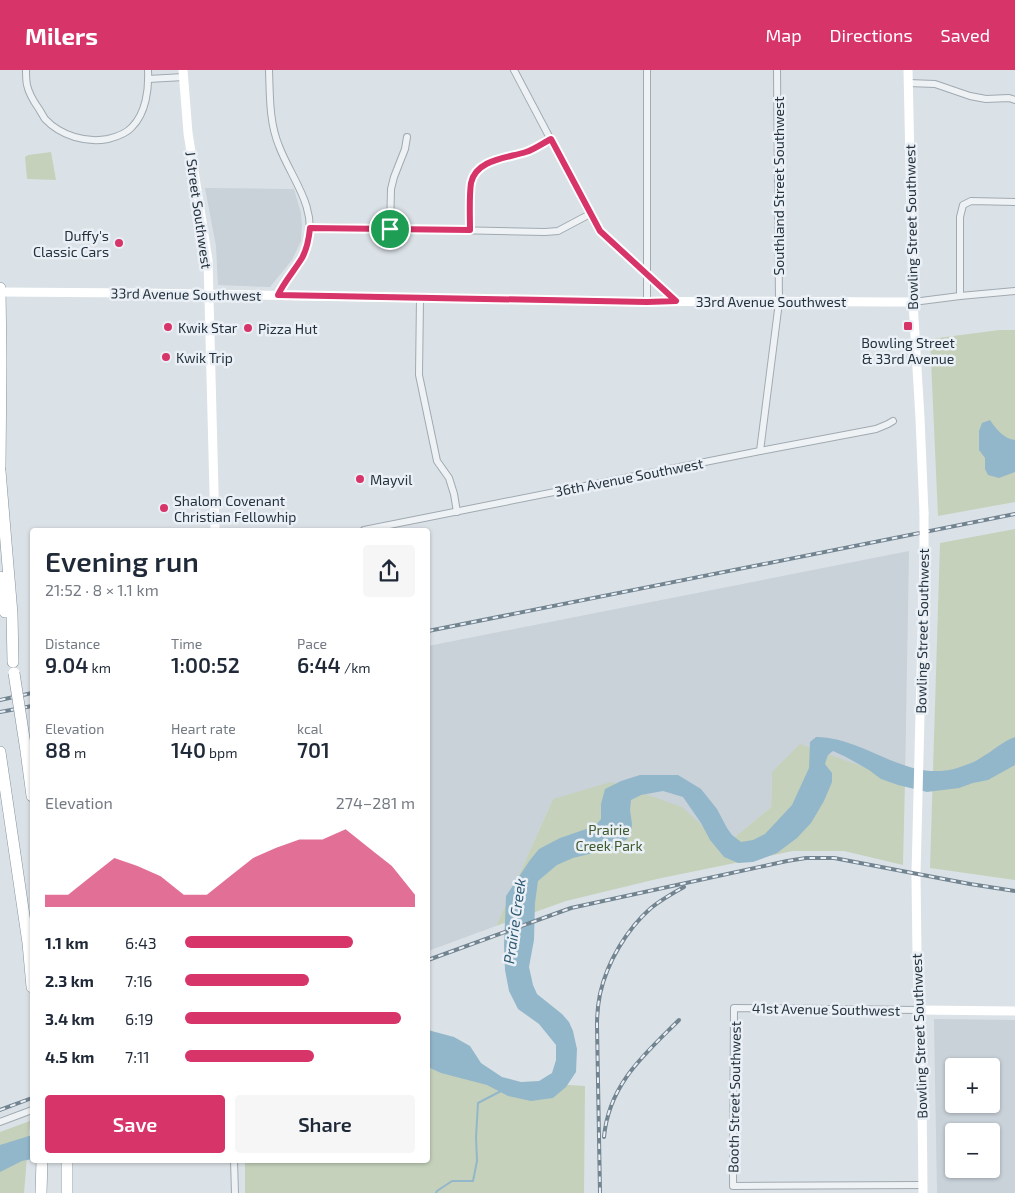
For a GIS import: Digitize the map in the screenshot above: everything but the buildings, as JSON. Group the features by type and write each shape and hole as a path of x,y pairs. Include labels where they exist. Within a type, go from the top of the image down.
{"highway":[{"path":"0,291 0,469 12,614 13,667"},
{"path":"0,577 30,781"},
{"path":"0,754 30,965"},
{"path":"41,1193 42,1163"},
{"path":"66,1193 67,1163"}],"street":[{"path":"26,70 27,85 32,99 45,118 59,130 84,140 112,138 131,128 144,107 148,70"},
{"path":"269,70 274,128 279,146 308,210 310,228 308,243 302,258 278,295"},
{"path":"514,70 600,231 676,301"},
{"path":"647,70 647,302"},
{"name":"Southland Street Southwest","path":"760,451 779,302 777,70"},
{"name":"Bowling Street Southwest","path":"908,70 913,302 924,513 916,882 923,1189"},
{"path":"148,79 183,74"},
{"name":"J Street Southwest","path":"183,74 188,133 208,260 215,528"},
{"path":"908,83 935,84 970,96 1015,100"},
{"path":"390,229 391,189 407,136"},
{"path":"470,230 471,181 476,172 482,166 528,151 551,139"},
{"path":"960,296 960,217 963,205 971,202 1015,202"},
{"path":"310,228 545,232 558,231 590,214"},
{"name":"33rd Avenue Southwest","path":"0,291 647,302 728,300 913,302"},
{"path":"913,302 1015,291"},
{"path":"420,298 419,375 437,462 449,478 457,512"},
{"name":"36th Avenue Southwest","path":"374,528 876,429 893,420"},
{"name":"41st Avenue Southwest","path":"734,1008 918,1010"},
{"name":"Booth Street Southwest","path":"734,1008 733,1186 762,1190"},
{"path":"918,1010 1015,1011"},
{"path":"0,1122 30,1111"},
{"path":"234,1163 235,1193"},
{"path":"762,1190 923,1189"}],"shaded area":[{"path":"205,188 294,189 301,213 301,241 292,260 270,287 218,285 216,246"},
{"path":"909,551 905,782 772,772 771,807 724,846 553,799 496,926 430,950 430,646"},
{"path":"934,1019 1015,1020 1015,1193 937,1193"}],"green space":[{"path":"51,152 56,180 27,179 25,157"},
{"path":"999,330 1015,330 1015,502 938,516 930,339"},
{"path":"1015,529 1015,880 930,868 940,543"},
{"name":"Prairie Creek Park","path":"800,744 905,782 903,865 844,851 793,851 657,879 566,901 496,926 553,799 611,782 682,807 724,846 771,807 772,772"},
{"path":"430,1063 506,1081 585,1086 584,1193 245,1193 245,1163 430,1163"},
{"path":"30,1121 24,1193 0,1193 0,1132"}],"water":[{"path":"990,420 1004,436 1015,440 1015,472 999,478 988,475 985,469 985,458 979,450 979,431 982,423"},
{"name":"Prairie Creek","path":"816,737 834,739 901,764 918,769 936,771 954,769 972,763 1015,737 1015,765 988,780 959,788 927,792 881,779 869,770 833,751 828,755 825,764 832,773 832,782 824,801 811,823 797,838 777,853 753,862 738,863 724,857 710,840 683,797 663,791 641,795 631,800 631,834 627,839 613,848 573,858 557,865 538,881 535,903 534,940 529,967 537,994 562,1014 569,1022 573,1031 577,1049 576,1072 566,1087 553,1098 531,1101 508,1096 487,1085 441,1073 430,1068 430,1031 454,1037 470,1046 481,1063 502,1077 521,1082 539,1081 552,1073 556,1060 556,1045 539,1024 518,1009 509,991 505,970 504,945 506,896 539,849 560,838 595,826 601,819 601,804 605,789 640,775 678,775 701,789 717,809 732,835 741,842 753,840 765,834 792,805 809,768 810,742"},
{"path":"30,1136 30,1159 22,1161 0,1172 0,1145"}],"waterway":[{"path":"436,1193 452,1181 473,1181 477,1161 478,1103 501,1091"}],"railway":[{"path":"430,631 1015,514"},
{"path":"0,700 30,693"},
{"path":"0,712 30,706"},
{"path":"430,959 571,908 806,858 834,858 1015,891"},
{"path":"600,1193 597,1021 603,982 619,947 642,916 684,887"},
{"path":"604,1137 607,1118 621,1086 641,1058 679,1020"},
{"path":"0,1110 30,1099"}],"place":[{"name":"Duffy's Classic Cars","path":"119,243"},
{"name":"Bowling Street & 33rd Avenue","path":"908,326"},
{"name":"Kwik Star","path":"168,327"},
{"name":"Pizza Hut","path":"248,328"},
{"name":"Kwik Trip","path":"166,357"},
{"name":"Mayvil","path":"360,479"},
{"name":"Shalom Covenant Christian Fellowhip","path":"164,508"}],"route":[{"path":"551,139 600,231 676,301 278,295 302,258 308,243 310,228 390,229 470,230 471,181 476,172 482,166 528,151 551,139"}]}
